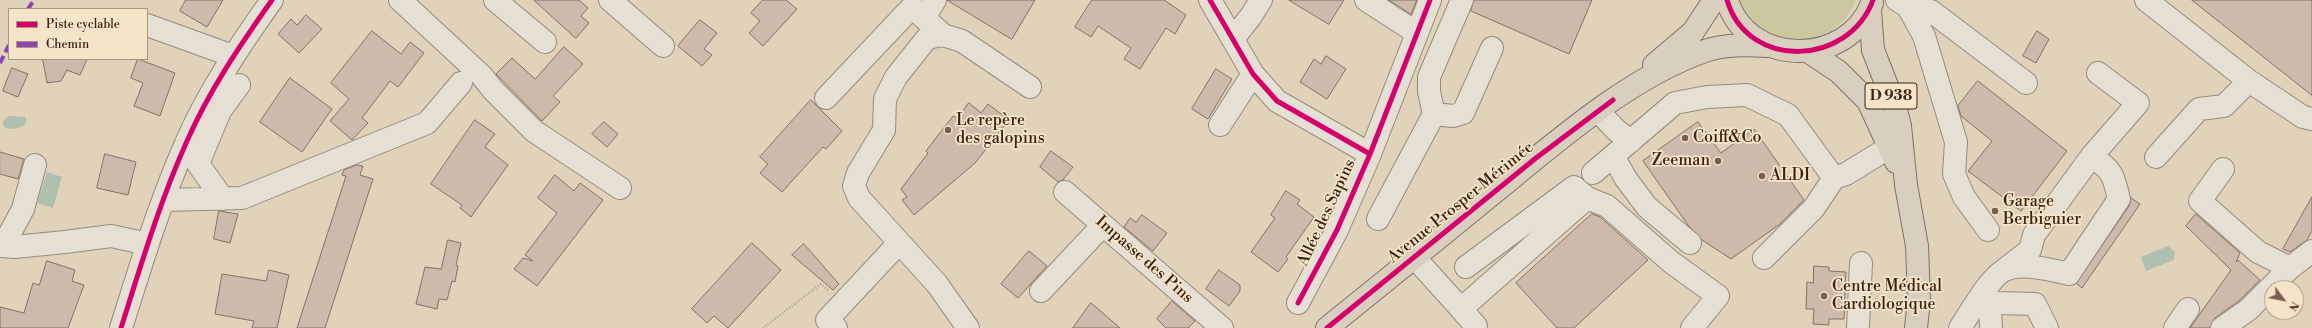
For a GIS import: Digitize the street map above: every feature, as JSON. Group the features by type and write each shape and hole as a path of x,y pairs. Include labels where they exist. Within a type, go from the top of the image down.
{"main road":[{"name":"Avenue Prosper Mérimée","path":"1327,328 1415,258 1536,158 1606,105 1693,32 1714,0"},
{"name":"D 938","path":"1727,0 1734,17 1744,29 1768,46 1795,52 1809,52 1838,42 1861,22 1871,5"},
{"name":"D 938","path":"1871,5 1873,50 1895,106 1900,126 1906,185 1917,246 1919,300 1916,328"},
{"name":"Avenue Prosper Mérimée","path":"1606,105 1672,65 1707,50 1739,45 1768,46"},
{"name":"D 938","path":"1809,52 1839,72 1868,101 1906,185"}],"street":[{"path":"121,328 148,244 187,140 233,56 272,0"},
{"path":"400,0 482,76 493,90 534,131 620,188"},
{"path":"495,0 545,42"},
{"path":"610,0 663,46"},
{"path":"1210,0 1253,74 1277,101 1370,154"},
{"path":"1233,39 1251,16 1261,0"},
{"path":"1366,0 1417,33"},
{"name":"Allée des Sapins","path":"1298,303 1337,230 1370,154 1430,0"},
{"path":"1378,219 1434,114 1429,92 1430,77 1462,0"},
{"path":"2146,0 2249,81 2303,117 2312,120"},
{"path":"1903,4 1931,11 2026,83"},
{"path":"1903,4 1924,36 1956,142 1954,174 1964,197 1988,230"},
{"path":"826,98 912,7 930,9 943,35"},
{"path":"148,25 233,56"},
{"path":"968,328 963,324 937,284 859,198 854,186 858,174 884,130 885,99 896,77 927,38 943,35 962,41 1030,87"},
{"path":"1434,114 1453,116 1463,113 1492,48"},
{"path":"1960,328 1987,287 2004,270 2030,250 2034,234 2091,157 2138,103 2098,73"},
{"path":"1220,125 1253,74"},
{"path":"2156,157 2199,110 2224,106 2249,81"},
{"path":"164,200 242,198 427,123 461,83"},
{"path":"223,199 198,164 220,111 239,85"},
{"path":"1593,173 1675,103 1706,97 1747,95 1788,115 1834,178"},
{"path":"1606,105 1616,130 1631,141"},
{"path":"1764,258 1814,208 1834,178 1846,174 1890,147"},
{"path":"1613,156 1626,179 1647,207 1690,243"},
{"path":"2004,270 2036,267 2069,274 2119,199 2113,174 2100,162 2091,157"},
{"path":"2,246 23,209 35,165"},
{"path":"2223,169 2200,201 2258,252 2290,268"},
{"path":"1466,267 1574,187 1586,198 1607,206 1671,262 1718,296 1692,328"},
{"name":"Impasse des Pins","path":"1065,192 1222,328"},
{"path":"1461,309 1586,198"},
{"path":"1041,291 1103,225"},
{"path":"2,246 58,243 111,236 148,244"},
{"path":"836,328 827,320 899,243"},
{"path":"2222,328 2248,310 2290,268 2312,251"},
{"path":"1415,258 1476,326 1474,328"},
{"path":"1858,328 1861,263"},
{"path":"1991,328 1990,310 1997,303 2035,304 2047,328"},
{"path":"2175,328 2188,309"}],"path":[{"path":"763,328 821,284 831,293"}],"shaded area":[{"path":"1739,0 1856,0 1846,17 1832,30 1816,37 1798,40 1780,37 1763,30 1749,17"},
{"path":"8,116 26,117 26,123 17,128 5,128 2,122"},
{"path":"47,172 62,177 53,208 37,203"},
{"path":"2168,246 2175,252 2174,260 2146,271 2141,257"}],"building":[{"path":"186,0 223,0 207,27 180,11"},
{"path":"534,0 579,0 588,8 581,16 589,23 576,38"},
{"path":"763,0 786,0 797,9 763,46 749,33 760,21 751,13"},
{"path":"947,0 1035,0 1012,39"},
{"path":"1092,0 1164,0 1186,15 1175,34 1166,28 1140,69 1124,59 1131,48 1098,26 1091,37 1075,27"},
{"path":"1289,0 1344,0 1329,24"},
{"path":"1389,0 1417,0 1411,14"},
{"path":"1474,0 1592,0 1569,54 1471,11"},
{"path":"2192,0 2312,0 2312,95"},
{"path":"306,15 322,29 299,53 278,34 291,19 297,25"},
{"path":"700,20 717,33 704,49 712,55 702,66 678,46"},
{"path":"372,31 401,54 410,42 424,53 398,87 390,81 362,118 368,123 352,140 330,121 349,99 331,83"},
{"path":"2037,31 2049,39 2036,63 2023,56"},
{"path":"564,47 583,64 553,96 560,102 542,121 496,74 512,58 535,79"},
{"path":"1326,56 1346,69 1327,99 1300,82 1314,59 1321,64"},
{"path":"42,60 87,60 80,75 67,70 61,81 47,83"},
{"path":"138,60 175,73 160,116 134,106 143,83 131,78"},
{"path":"12,68 28,74 18,97 3,91"},
{"path":"1216,69 1232,79 1208,119 1192,109"},
{"path":"290,78 332,109 302,152 260,122"},
{"path":"1978,81 2067,151 2021,211 1968,171 1992,141 1961,116 1958,106"},
{"path":"811,100 842,131 826,149 823,147 782,192 760,173 768,164 760,157"},
{"path":"969,103 981,113 988,104 1009,120 975,163 914,215 902,200 907,197 901,189 928,153 926,151 953,116 957,118"},
{"path":"475,120 495,134 485,147 508,165 471,217 460,208 462,205 431,184"},
{"path":"604,122 618,134 607,147 592,134"},
{"path":"1698,122 1721,153 1754,129 1804,200 1780,224 1731,259 1702,240 1688,225 1643,161"},
{"path":"1051,151 1073,167 1063,180 1058,182 1040,167"},
{"path":"0,152 24,159 18,179 0,174"},
{"path":"105,154 136,162 128,195 97,188"},
{"path":"357,165 363,166 360,175 373,179 325,328 297,328 346,176 342,175 344,170"},
{"path":"555,175 574,191 580,183 603,200 537,286 514,269 523,258 533,261 525,255 557,213 538,198"},
{"path":"1286,191 1300,200 1297,204 1314,217 1286,257 1288,259 1278,272 1251,252 1275,218 1271,215"},
{"path":"2312,197 2312,231 2307,240 2290,252 2283,249"},
{"path":"2131,198 2140,204 2082,288 2076,283 2129,206"},
{"path":"219,211 238,214 230,243 214,239"},
{"path":"1592,214 1600,217 1648,260 1574,328 1557,328 1516,283"},
{"path":"2196,214 2240,253 2236,262 2238,260 2260,280 2240,300 2215,318 2210,328 2190,328 2231,270 2186,226"},
{"path":"1142,215 1167,233 1153,251 1124,227 1130,218 1136,222"},
{"path":"448,240 461,243 456,265 458,266 455,282 452,281 447,300 439,299 437,309 416,304 425,267 441,269"},
{"path":"752,243 781,270 728,328 714,316 707,323 692,309"},
{"path":"804,244 839,284 833,290 792,255"},
{"path":"1029,251 1047,266 1018,298 1001,284"},
{"path":"47,261 75,270 72,281 84,285 68,328 0,328 0,307 24,313 33,283 39,285"},
{"name":"Centre Médical Cardiologique","path":"1814,266 1829,267 1829,271 1846,272 1844,319 1829,319 1829,325 1813,324 1814,309 1806,309 1807,282 1813,283"},
{"path":"269,270 289,275 277,328 252,328 254,321 215,314 222,274 266,281"},
{"path":"1219,270 1240,285 1240,291 1229,306 1206,289"},
{"path":"1172,301 1195,321 1188,328 1166,328 1157,319"},
{"path":"1091,303 1097,308 1120,328 1073,328"}],"marked path":[{"path":"29,8 34,0"},
{"path":"0,63 8,47"}],"cycle path":[{"path":"121,328 160,210 187,141 215,86 248,34 272,0"},
{"path":"1210,0 1253,74 1277,101 1370,154"},
{"path":"1298,303 1337,230 1370,154 1430,0"},
{"path":"1727,0 1738,23 1755,39 1776,49 1799,51 1822,48 1843,38 1861,22 1873,0"},
{"path":"1327,328 1536,158 1613,100"}],"place":[{"name":"Le repère des galopins","path":"948,130"},
{"name":"Coiff&Co","path":"1685,138"},
{"name":"Zeeman","path":"1718,161"},
{"name":"ALDI","path":"1762,176"},
{"name":"Garage Berbiguier","path":"1995,211"},
{"name":"Centre Médical Cardiologique","path":"1824,296"}]}
